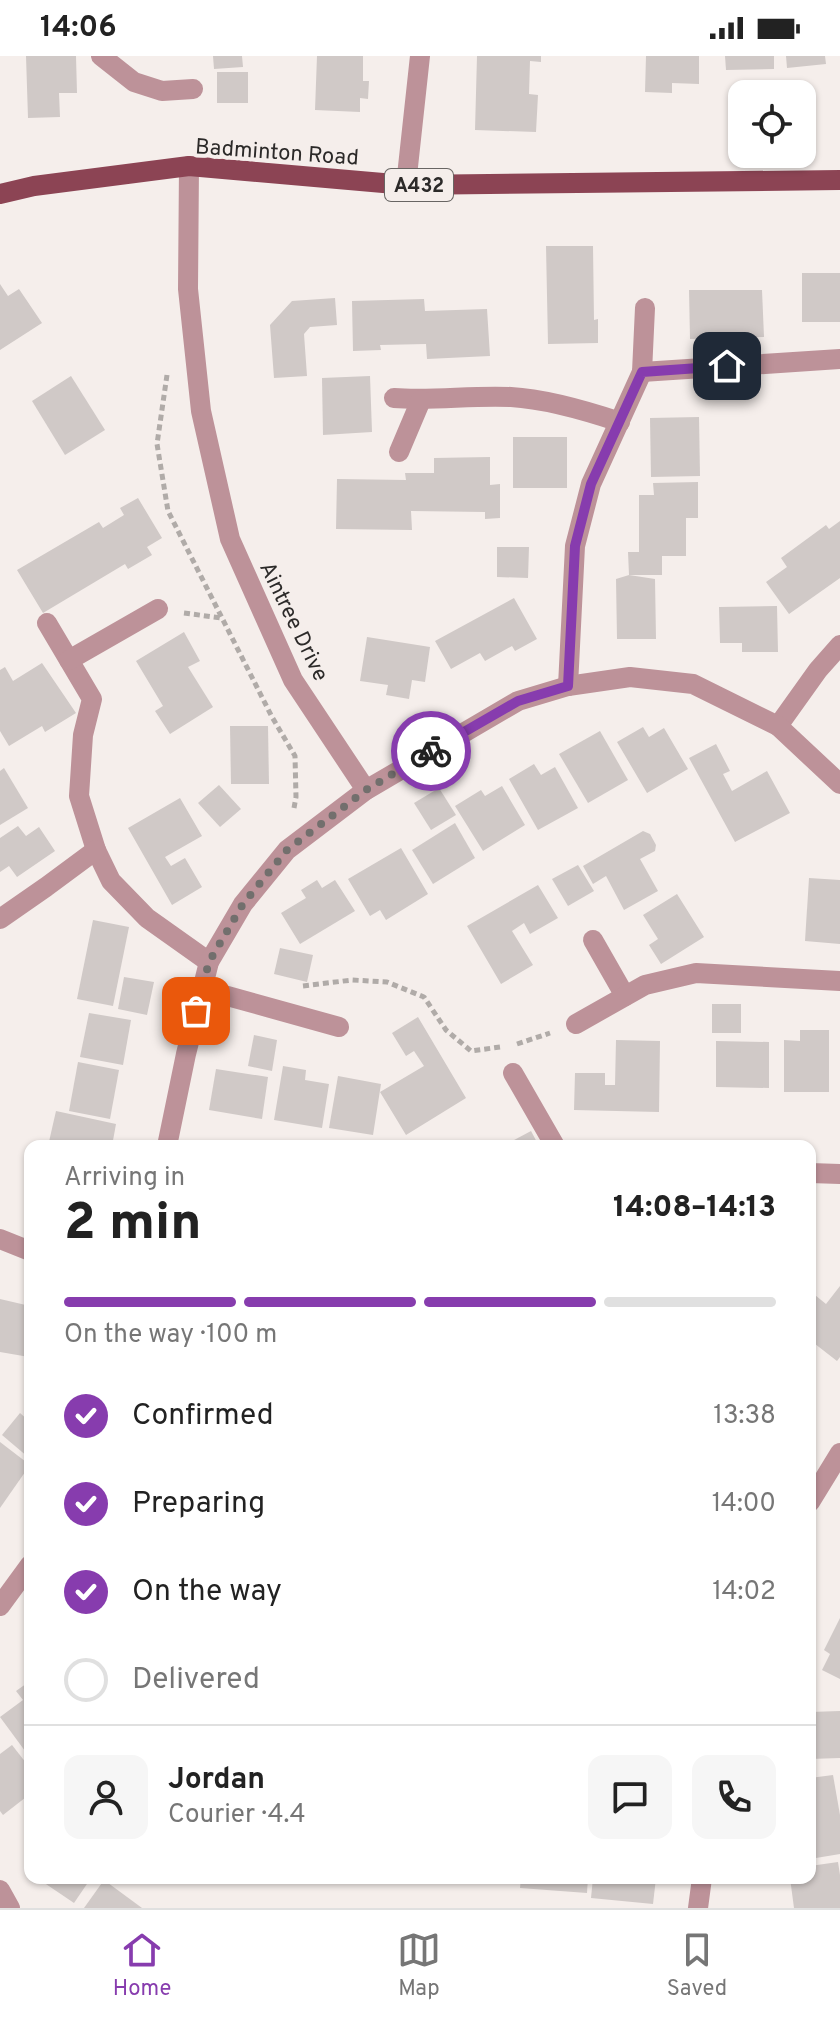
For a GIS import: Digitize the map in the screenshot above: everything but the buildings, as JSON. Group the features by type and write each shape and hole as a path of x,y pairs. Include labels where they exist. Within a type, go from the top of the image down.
{"main road":[{"name":"Badminton Road","path":"0,194 34,186 189,166 406,185 840,180"}],"street":[{"path":"101,56 134,82 162,91 193,89"},
{"path":"406,185 420,56"},
{"name":"Aintree Drive","path":"189,166 188,289 197,381 230,539 293,680 366,790"},
{"path":"568,686 575,546 591,484 642,372 645,308"},
{"path":"642,372 840,359"},
{"path":"394,398 512,397 582,409 620,422"},
{"path":"399,452 421,400"},
{"path":"69,660 158,609"},
{"path":"47,623 92,699 83,735 79,796 96,850 111,881 147,918 209,962"},
{"path":"778,726 840,645"},
{"path":"168,1140 209,962 243,904 287,850 366,790 518,701 568,686 630,677 693,684 778,726 840,784"},
{"path":"0,919 96,850"},
{"path":"593,940 625,996"},
{"path":"576,1024 645,985 696,973 840,981"},
{"path":"202,989 339,1027"},
{"path":"513,1073 552,1140"},
{"path":"816,1173 840,1174"},
{"path":"0,1239 24,1249"},
{"path":"816,1492 840,1453"},
{"path":"0,1606 24,1573"},
{"path":"698,1908 701,1884"},
{"path":"0,1890 10,1908"}],"path":[{"path":"158,609 222,618"},
{"path":"298,987 352,980 387,982 424,997 446,1030 471,1051 515,1045 576,1024"}],"way so far":[{"path":"196,1011 209,962 243,904 287,850 366,790 431,751"}],"route":[{"path":"431,751 518,701 568,686 575,546 591,484 642,372 727,366"}]}
